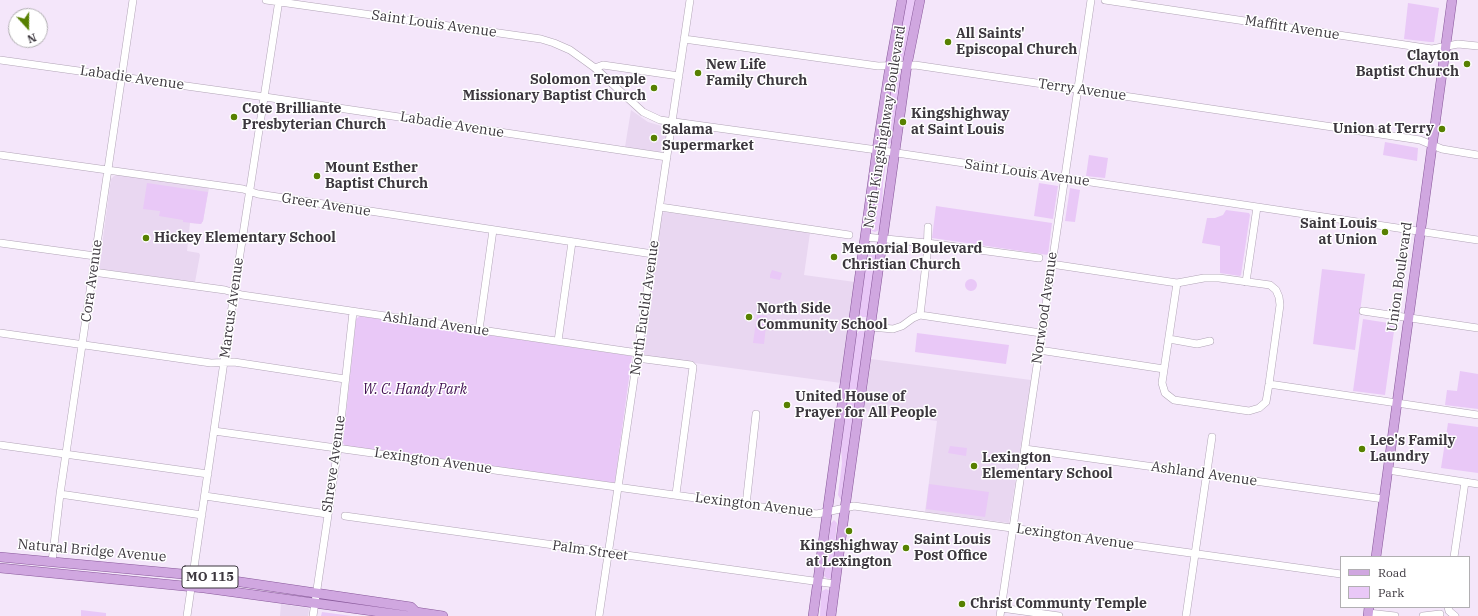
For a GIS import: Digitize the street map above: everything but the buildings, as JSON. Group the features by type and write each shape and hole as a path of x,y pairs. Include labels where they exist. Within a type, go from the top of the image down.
{"main road":[{"name":"North Kingshighway Boulevard","path":"813,616 876,150 902,0"},
{"name":"North Kingshighway Boulevard","path":"831,616 907,65 920,0"},
{"name":"Union Boulevard","path":"1376,556 1452,0"},
{"name":"Natural Bridge Avenue","path":"0,557 52,562 242,587 262,585 316,598 410,616 416,612"},
{"name":"Natural Bridge Avenue","path":"0,568 123,580 193,581 262,595 316,598 362,603 372,601 411,607 416,612 443,616"}],"street":[{"name":"Cora Avenue","path":"52,562 60,494 67,455 133,0"},
{"name":"Saint Louis Avenue","path":"266,0 541,39 570,50 595,68 642,112 656,119 876,150 1478,240"},
{"name":"North Euclid Avenue","path":"598,616 690,0"},
{"name":"Norwood Avenue","path":"1000,616 1091,0"},
{"name":"Maffitt Avenue","path":"1105,0 1432,49 1458,44 1478,46"},
{"name":"Marcus Avenue","path":"187,616 278,1"},
{"name":"Terry Avenue","path":"684,39 872,65 916,65 1420,140 1442,149 1478,155"},
{"name":"Labadie Avenue","path":"0,60 265,97 667,157"},
{"path":"595,68 603,65 679,76"},
{"name":"Greer Avenue","path":"0,155 242,189 258,194 653,254"},
{"path":"660,207 849,235"},
{"path":"1246,282 1257,208"},
{"path":"920,315 928,228"},
{"path":"478,330 493,230"},
{"path":"865,237 927,243 1039,258"},
{"path":"558,341 572,242"},
{"path":"0,243 95,256"},
{"path":"1052,264 1177,284 1204,278 1219,278 1270,285 1276,290 1280,297 1280,305 1266,402 1259,408 1249,411 1174,400 1165,393 1162,383 1177,284"},
{"name":"Ashland Avenue","path":"93,272 225,290 242,296 558,341 691,365 693,368 676,494"},
{"path":"1363,311 1478,328"},
{"name":"Shreve Avenue","path":"313,616 338,448 353,312"},
{"path":"853,324 871,328 893,329 902,326 920,315 1041,333"},
{"path":"0,333 211,363 234,362 345,379"},
{"path":"1169,339 1197,344 1210,341"},
{"path":"1039,350 1164,369"},
{"path":"1269,384 1478,416"},
{"path":"746,505 756,414"},
{"name":"Lexington Avenue","path":"214,431 676,494 746,505 817,514 854,506 1340,574"},
{"path":"1186,616 1212,437"},
{"path":"0,445 208,474"},
{"name":"Ashland Avenue","path":"1025,449 1384,499"},
{"path":"1388,470 1478,484"},
{"path":"1454,556 1465,482"},
{"path":"60,494 202,515"},
{"path":"205,496 328,514"},
{"name":"Palm Street","path":"344,516 835,584"},
{"path":"1001,608 1059,616"},
{"path":"1368,612 1395,616"},
{"path":"1423,616 1440,614"}],"shaded area":[{"path":"631,110 648,122 665,127 667,132 663,151 659,152 625,147"},
{"name":"Hickey Elementary School","path":"118,175 209,188 203,221 201,224 190,223 187,251 199,253 200,255 195,282 100,269 99,267 111,179"},
{"name":"North Side Community School","path":"665,212 810,233 804,275 855,282 841,383 643,356 642,352 662,213"},
{"name":"Lexington Elementary School","path":"871,359 1031,380 1009,523 925,512 937,421 864,411"},
{"path":"281,604 308,608 308,616 280,616"}],"green space":[{"path":"906,0 915,0 904,59 901,61 897,60 896,57"},
{"path":"1408,3 1439,8 1434,42 1404,39"},
{"path":"899,72 901,79 891,143 888,145 885,144 893,75"},
{"path":"1385,142 1418,148 1417,161 1383,155"},
{"path":"1089,155 1108,158 1105,178 1086,176"},
{"path":"883,160 886,163 883,183 882,213 879,230 875,232 871,229 880,162"},
{"path":"147,183 208,192 203,221 201,224 183,222 183,220 159,216 160,211 143,209"},
{"path":"1039,183 1058,186 1053,219 1034,216"},
{"path":"1070,188 1080,190 1075,222 1065,221"},
{"path":"936,206 1052,223 1048,255 932,238"},
{"path":"1226,210 1249,213 1250,215 1240,276 1220,273 1220,246 1202,243 1207,218 1215,218 1223,215"},
{"path":"872,244 877,248 868,315 867,317 862,317 859,314 868,248"},
{"path":"1322,269 1365,274 1355,350 1313,344"},
{"path":"772,270 782,273 780,280 770,278"},
{"path":"971,279 975,281 977,285 975,289 971,291 967,289 965,285 967,281"},
{"path":"757,315 767,316 764,344 753,343"},
{"name":"W. C. Handy Park","path":"360,316 632,356 614,483 345,446 343,443 356,319"},
{"path":"1363,319 1395,324 1385,395 1353,391"},
{"path":"859,331 864,331 865,333 841,500 838,495 842,463 841,447 856,335"},
{"path":"917,333 1009,345 1006,364 915,352"},
{"path":"1460,371 1478,374 1478,409 1445,405 1447,390 1457,391"},
{"path":"1448,423 1478,427 1478,473 1441,468"},
{"path":"950,446 967,448 966,456 948,453"},
{"path":"929,484 989,492 985,517 926,509"},
{"path":"834,520 837,523 833,575 828,579 824,576 831,523"},
{"path":"826,589 830,591 828,616 820,616 821,593"},
{"path":"81,610 106,613 106,616 81,616"},
{"path":"322,612 352,616 321,616"}],"place":[{"name":"All Saints' Episcopal Church","path":"948,42"},
{"name":"Clayton Baptist Church","path":"1467,64"},
{"name":"New Life Family Church","path":"698,73"},
{"name":"Solomon Temple Missionary Baptist Church","path":"654,88"},
{"name":"Cote Brilliante Presbyterian Church","path":"234,117"},
{"name":"Kingshighway at Saint Louis","path":"903,122"},
{"name":"Union at Terry","path":"1442,129"},
{"name":"Salama Supermarket","path":"654,138"},
{"name":"Mount Esther Baptist Church","path":"317,176"},
{"name":"Saint Louis at Union","path":"1385,232"},
{"name":"Hickey Elementary School","path":"146,238"},
{"name":"Memorial Boulevard Christian Church","path":"834,257"},
{"name":"North Side Community School","path":"749,317"},
{"name":"United House of Prayer for All People","path":"787,405"},
{"name":"Lee's Family Laundry","path":"1362,449"},
{"name":"Lexington Elementary School","path":"974,466"},
{"name":"Kingshighway at Lexington","path":"849,531"},
{"name":"Saint Louis Post Office","path":"906,548"},
{"name":"Christ Communty Temple","path":"962,604"}]}
